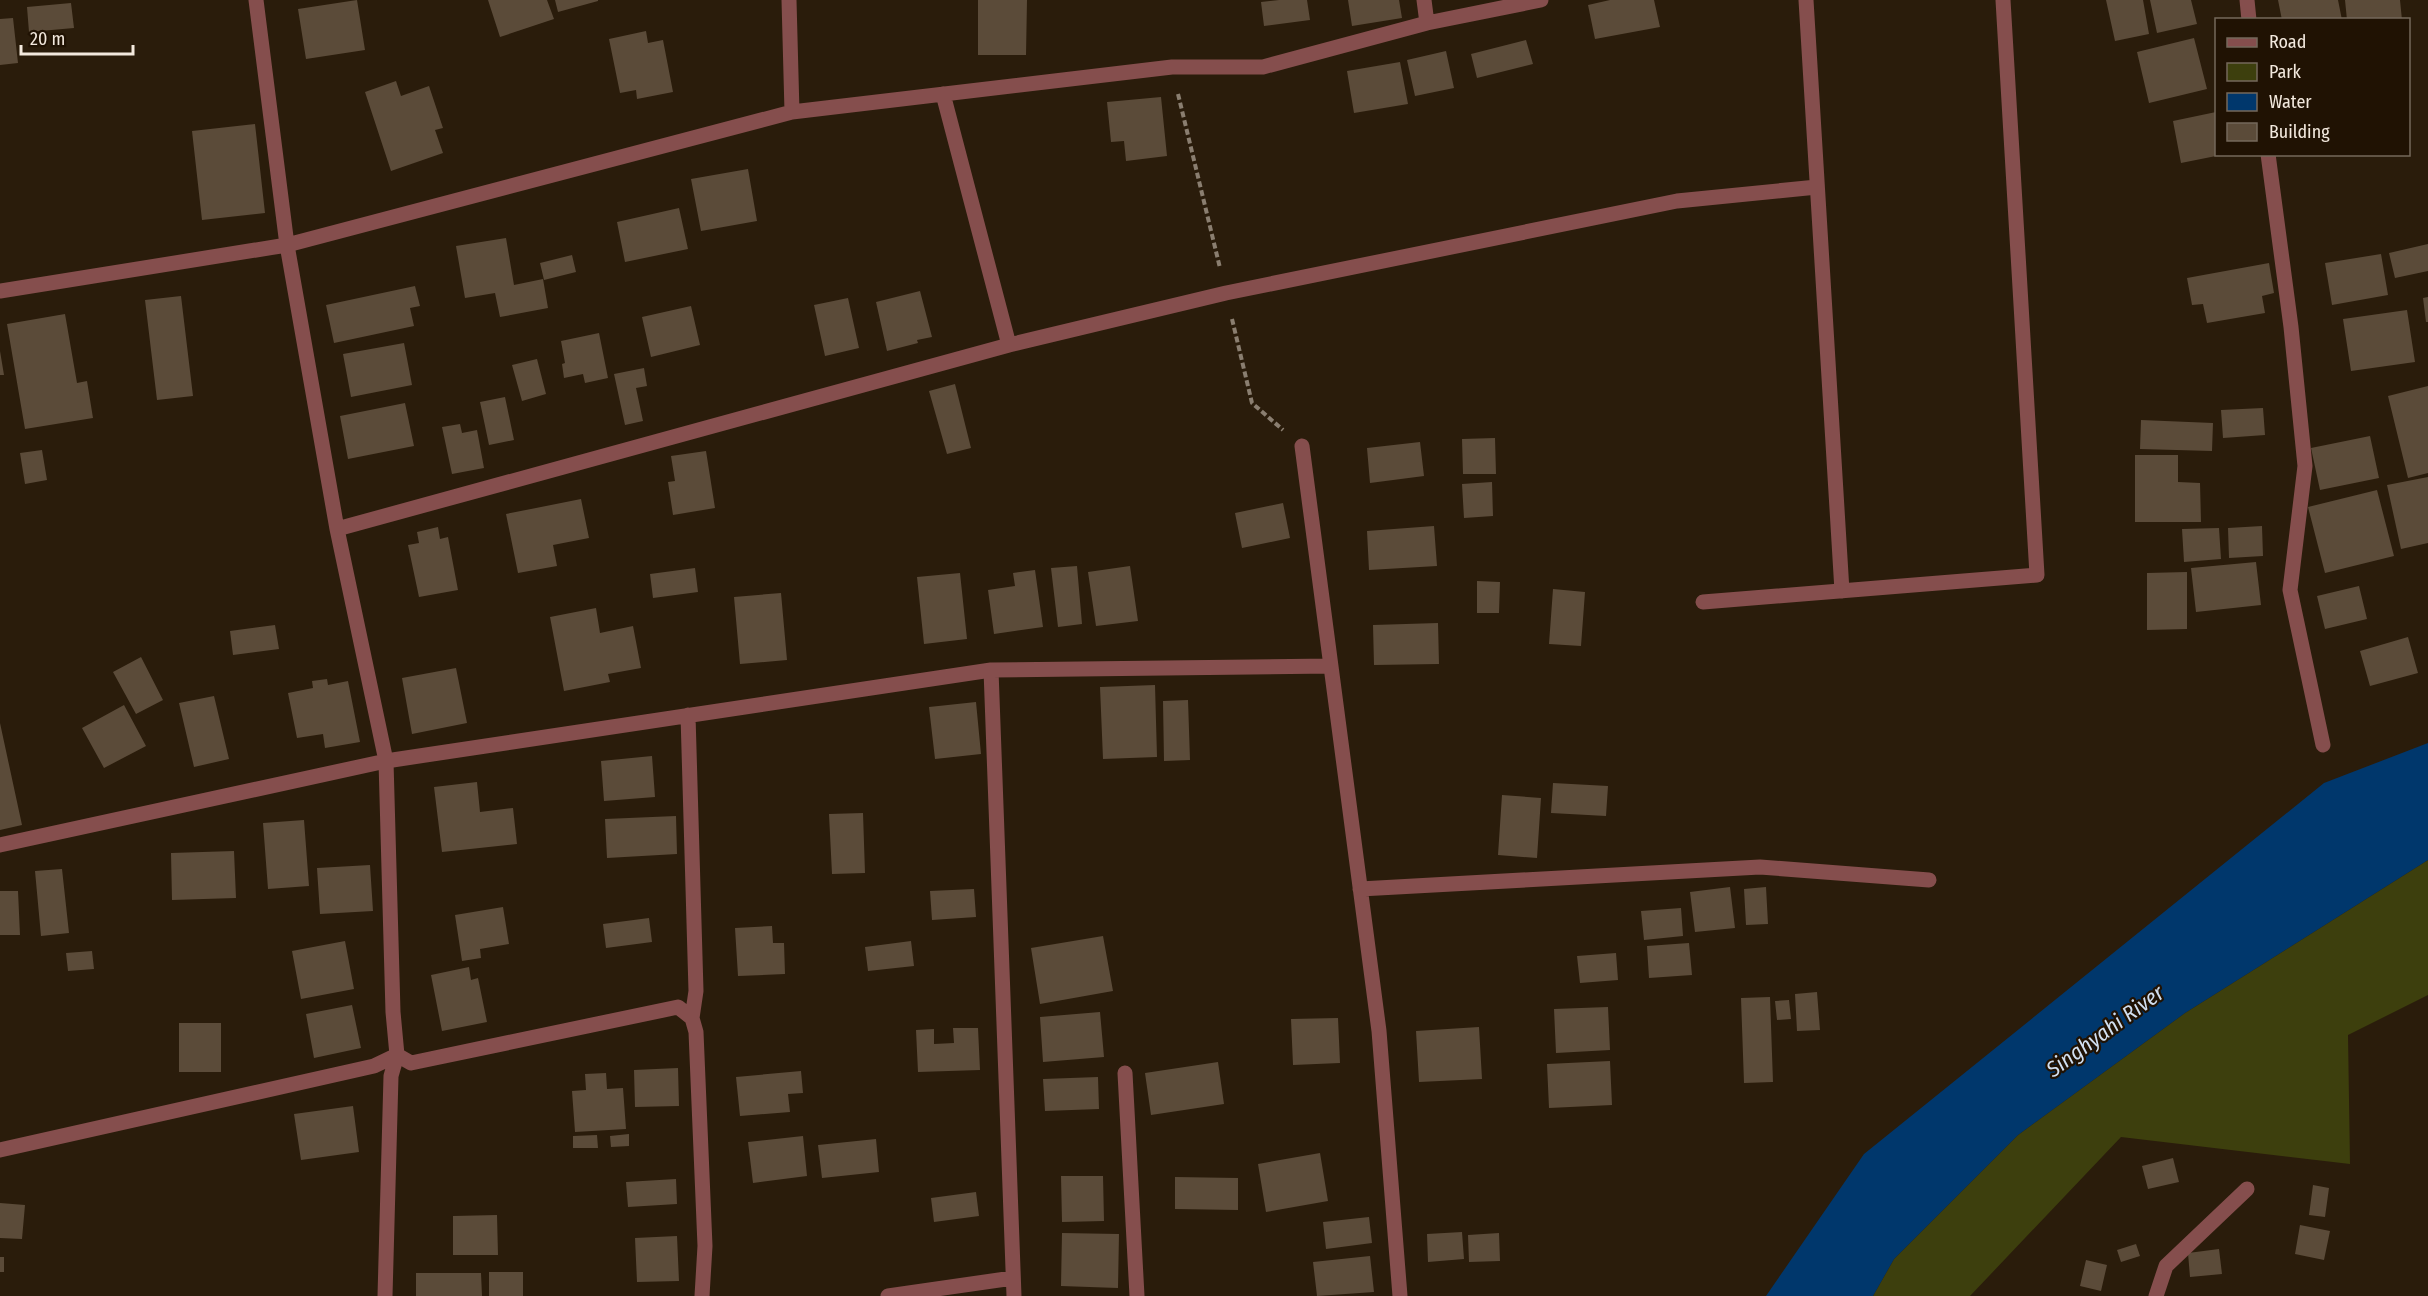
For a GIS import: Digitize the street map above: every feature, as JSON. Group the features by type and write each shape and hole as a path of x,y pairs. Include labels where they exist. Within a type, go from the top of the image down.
{"street":[{"path":"256,0 287,245 338,529 386,761 393,1012 397,1055 391,1076 384,1296"},
{"path":"789,0 792,112"},
{"path":"1424,0 1427,23"},
{"path":"0,291 287,245 792,112 1172,67 1263,67 1427,23 1541,0"},
{"path":"1806,0 1842,591"},
{"path":"1703,602 2037,576 2003,0"},
{"path":"2247,0 2249,18"},
{"path":"943,94 1009,345"},
{"path":"2268,156 2291,327 2305,466 2290,590 2323,745"},
{"path":"338,529 1009,345 1226,293 1677,201 1817,187"},
{"path":"1302,446 1379,1031 1400,1296"},
{"path":"0,844 386,761 991,670 1331,666"},
{"path":"991,670 1014,1296"},
{"path":"687,715 696,991 692,1018 696,1032 705,1246 702,1296"},
{"path":"1360,889 1760,867 1929,880"},
{"path":"397,1055 411,1063 678,1007 692,1018"},
{"path":"0,1150 374,1066 397,1055"},
{"path":"1125,1073 1137,1296"},
{"path":"2156,1296 2166,1266 2247,1189"},
{"path":"888,1296 1013,1278"}],"green space":[{"path":"2428,860 2428,995 2348,1035 2350,1164 2121,1137 1970,1296 1873,1296 1894,1259 2018,1135 2185,1013"}],"water":[{"name":"Singhyahi River","path":"2428,743 2428,860 2185,1013 2018,1135 1894,1259 1873,1296 1766,1296 1864,1154 2324,783"}],"building":[{"path":"357,0 365,50 306,59 298,9"},
{"path":"488,0 547,0 554,19 500,37"},
{"path":"555,0 598,0 598,1 558,12"},
{"path":"978,0 1027,0 1026,55 978,55"},
{"path":"1307,0 1310,20 1264,26 1261,2"},
{"path":"1348,0 1399,0 1402,18 1352,26"},
{"path":"1610,0 1654,0 1660,27 1595,39 1588,5"},
{"path":"2106,0 2143,0 2149,34 2115,41"},
{"path":"2150,0 2191,0 2197,24 2157,33"},
{"path":"2278,0 2338,0 2342,18 2282,18"},
{"path":"2345,0 2400,0 2402,18 2347,18"},
{"path":"71,3 74,28 29,32 27,7"},
{"path":"13,18 18,63 0,65 0,19"},
{"path":"646,31 648,43 663,40 673,92 637,99 636,90 620,93 609,39"},
{"path":"2194,38 2207,89 2149,103 2137,52"},
{"path":"1526,40 1533,64 1477,78 1471,54"},
{"path":"1446,51 1454,88 1415,96 1407,60"},
{"path":"1400,62 1408,104 1354,113 1347,71"},
{"path":"396,81 401,96 429,86 443,128 435,130 443,153 391,171 365,92"},
{"path":"1161,97 1167,156 1126,161 1124,141 1111,142 1107,102"},
{"path":"2215,112 2216,156 2181,163 2173,121"},
{"path":"255,124 265,213 202,220 192,131"},
{"path":"748,169 757,221 701,231 691,179"},
{"path":"679,208 688,249 625,262 617,222"},
{"path":"506,238 514,285 543,279 548,308 500,317 495,293 465,298 456,246"},
{"path":"2428,244 2428,271 2395,278 2389,253"},
{"path":"2381,254 2388,295 2332,305 2325,263"},
{"path":"572,255 576,272 544,280 540,263"},
{"path":"2269,263 2274,293 2262,296 2265,313 2207,323 2203,304 2192,305 2187,278"},
{"path":"415,286 420,306 410,308 414,326 334,343 326,305"},
{"path":"920,291 932,337 887,351 876,302"},
{"path":"181,296 193,396 157,400 145,300"},
{"path":"2428,297 2428,322 2426,322 2423,298"},
{"path":"848,298 859,348 825,356 814,305"},
{"path":"691,306 700,345 651,357 642,317"},
{"path":"2407,310 2415,362 2351,371 2343,319"},
{"path":"65,314 77,383 87,381 93,418 25,429 7,324"},
{"path":"599,333 608,378 585,383 583,374 564,378 562,364 565,363 561,341"},
{"path":"404,343 412,385 351,397 343,354"},
{"path":"0,351 4,375 0,375"},
{"path":"537,359 546,394 522,401 512,365"},
{"path":"644,368 647,386 636,388 643,421 625,425 614,374"},
{"path":"955,384 971,448 947,454 929,391"},
{"path":"2428,386 2428,473 2408,478 2388,396"},
{"path":"505,397 514,440 489,445 480,402"},
{"path":"405,403 414,446 348,459 340,416"},
{"path":"2263,408 2265,435 2223,438 2221,410"},
{"path":"2141,420 2213,423 2212,451 2140,449"},
{"path":"460,424 462,433 477,430 484,468 452,474 442,427"},
{"path":"2370,436 2379,478 2320,490 2311,448"},
{"path":"1495,438 1496,474 1463,474 1462,439"},
{"path":"1420,442 1424,476 1370,483 1367,448"},
{"path":"42,450 47,480 25,484 20,453"},
{"path":"706,451 715,508 673,515 668,482 675,481 671,456"},
{"path":"2135,455 2178,455 2178,482 2200,483 2201,522 2135,522"},
{"path":"2428,477 2428,543 2401,549 2387,485"},
{"path":"1492,482 1493,516 1464,518 1462,484"},
{"path":"2377,490 2394,556 2325,573 2308,507"},
{"path":"581,499 589,538 553,545 557,566 518,573 506,514"},
{"path":"1283,503 1290,538 1242,548 1235,513"},
{"path":"1434,526 1437,566 1369,570 1367,531"},
{"path":"2262,526 2263,556 2229,558 2228,528"},
{"path":"438,527 440,539 448,537 458,590 419,597 408,545 419,543 417,532"},
{"path":"2219,528 2221,559 2184,562 2182,529"},
{"path":"2256,562 2261,605 2196,612 2191,568"},
{"path":"1077,566 1082,624 1058,627 1051,568"},
{"path":"1130,566 1138,621 1096,626 1088,572"},
{"path":"695,568 698,592 653,598 650,574"},
{"path":"1035,570 1043,627 994,634 988,590 1015,586 1013,573"},
{"path":"2187,572 2187,629 2147,630 2147,573"},
{"path":"960,573 967,639 924,644 917,577"},
{"path":"1477,581 1500,582 1499,613 1477,613"},
{"path":"2359,586 2367,619 2325,629 2317,596"},
{"path":"1553,589 1585,592 1581,646 1549,644"},
{"path":"781,593 787,660 740,664 734,597"},
{"path":"596,608 600,633 633,626 641,668 608,674 610,682 564,691 550,617"},
{"path":"1438,623 1439,664 1374,665 1373,625"},
{"path":"275,625 279,649 233,655 230,631"},
{"path":"2408,637 2418,673 2370,686 2360,651"},
{"path":"141,657 163,700 136,714 113,672"},
{"path":"456,668 467,723 412,734 402,678"},
{"path":"327,679 328,685 348,681 360,742 325,748 323,734 297,738 288,693 313,688 312,681"},
{"path":"1155,685 1157,757 1103,759 1100,687"},
{"path":"214,696 229,759 194,767 179,703"},
{"path":"1188,700 1190,760 1164,761 1163,701"},
{"path":"976,702 981,754 935,759 929,707"},
{"path":"124,705 146,746 104,768 82,728"},
{"path":"0,723 22,825 0,830"},
{"path":"652,756 655,797 604,801 601,761"},
{"path":"477,782 480,812 513,808 517,844 442,852 434,787"},
{"path":"1553,783 1608,786 1606,816 1551,813"},
{"path":"1502,795 1541,798 1537,858 1498,855"},
{"path":"863,813 865,873 832,874 829,814"},
{"path":"676,816 677,854 607,858 605,819"},
{"path":"304,820 309,886 268,889 263,823"},
{"path":"234,851 236,898 172,900 171,853"},
{"path":"370,865 373,911 320,914 317,868"},
{"path":"62,869 69,933 41,936 35,871"},
{"path":"1730,887 1735,928 1695,932 1690,892"},
{"path":"1766,887 1768,924 1746,925 1744,889"},
{"path":"974,889 976,917 932,920 930,891"},
{"path":"0,891 18,891 20,935 0,935"},
{"path":"503,907 509,944 480,949 481,958 462,961 455,915"},
{"path":"1681,908 1683,936 1644,940 1641,911"},
{"path":"649,918 652,942 606,948 603,924"},
{"path":"772,926 773,943 784,943 785,974 738,976 735,928"},
{"path":"1103,936 1113,991 1040,1004 1031,948"},
{"path":"345,941 354,989 301,999 292,951"},
{"path":"911,941 914,966 868,971 865,947"},
{"path":"1689,943 1692,975 1649,978 1647,946"},
{"path":"92,951 94,969 68,971 66,953"},
{"path":"1616,953 1618,980 1580,983 1577,956"},
{"path":"469,967 471,980 478,978 487,1022 442,1031 431,975"},
{"path":"1817,992 1820,1030 1797,1031 1795,994"},
{"path":"1770,997 1773,1082 1744,1083 1741,998"},
{"path":"1789,1000 1791,1019 1777,1020 1775,1001"},
{"path":"352,1005 361,1048 314,1058 306,1014"},
{"path":"1608,1007 1610,1050 1556,1053 1554,1009"},
{"path":"1100,1012 1104,1057 1043,1062 1040,1017"},
{"path":"1338,1018 1340,1063 1293,1065 1291,1019"},
{"path":"179,1023 221,1023 221,1072 179,1072"},
{"path":"1479,1027 1482,1079 1419,1082 1416,1031"},
{"path":"953,1028 978,1028 980,1070 918,1072 916,1030 934,1029 934,1044 954,1043"},
{"path":"1610,1061 1612,1105 1549,1108 1547,1064"},
{"path":"1218,1062 1224,1104 1151,1115 1145,1073"},
{"path":"678,1068 679,1106 635,1107 634,1070"},
{"path":"801,1071 803,1093 788,1094 790,1112 740,1116 736,1077"},
{"path":"606,1073 607,1089 623,1088 626,1129 575,1132 572,1091 586,1090 585,1074"},
{"path":"1098,1077 1099,1109 1045,1111 1043,1079"},
{"path":"353,1106 359,1152 301,1160 294,1114"},
{"path":"629,1134 629,1146 611,1147 610,1136"},
{"path":"597,1135 598,1148 573,1148 573,1136"},
{"path":"803,1136 807,1176 753,1183 748,1142"},
{"path":"876,1139 879,1172 822,1178 818,1145"},
{"path":"1320,1153 1328,1201 1266,1212 1258,1164"},
{"path":"2173,1158 2179,1182 2148,1189 2142,1166"},
{"path":"1061,1176 1103,1176 1104,1221 1062,1222"},
{"path":"1175,1177 1238,1178 1238,1210 1175,1209"},
{"path":"676,1179 677,1204 628,1207 626,1182"},
{"path":"2313,1185 2329,1188 2325,1217 2309,1215"},
{"path":"976,1192 979,1216 934,1222 931,1198"},
{"path":"0,1203 25,1205 22,1239 0,1238"},
{"path":"497,1215 498,1255 453,1255 453,1216"},
{"path":"1369,1217 1372,1243 1326,1249 1323,1222"},
{"path":"2300,1225 2330,1231 2324,1260 2295,1254"},
{"path":"1462,1232 1464,1259 1428,1262 1427,1234"},
{"path":"1062,1233 1119,1234 1118,1288 1061,1286"},
{"path":"1499,1233 1500,1261 1469,1262 1468,1235"},
{"path":"677,1236 679,1281 637,1282 635,1238"},
{"path":"2136,1244 2140,1256 2121,1262 2117,1250"},
{"path":"2219,1249 2222,1274 2190,1277 2188,1253"},
{"path":"1370,1256 1374,1292 1317,1296 1313,1262"},
{"path":"0,1257 4,1257 4,1272 0,1272"},
{"path":"2086,1260 2107,1265 2101,1291 2080,1286"},
{"path":"489,1272 523,1272 523,1296 489,1296"},
{"path":"416,1273 481,1273 482,1296 416,1296"}]}
